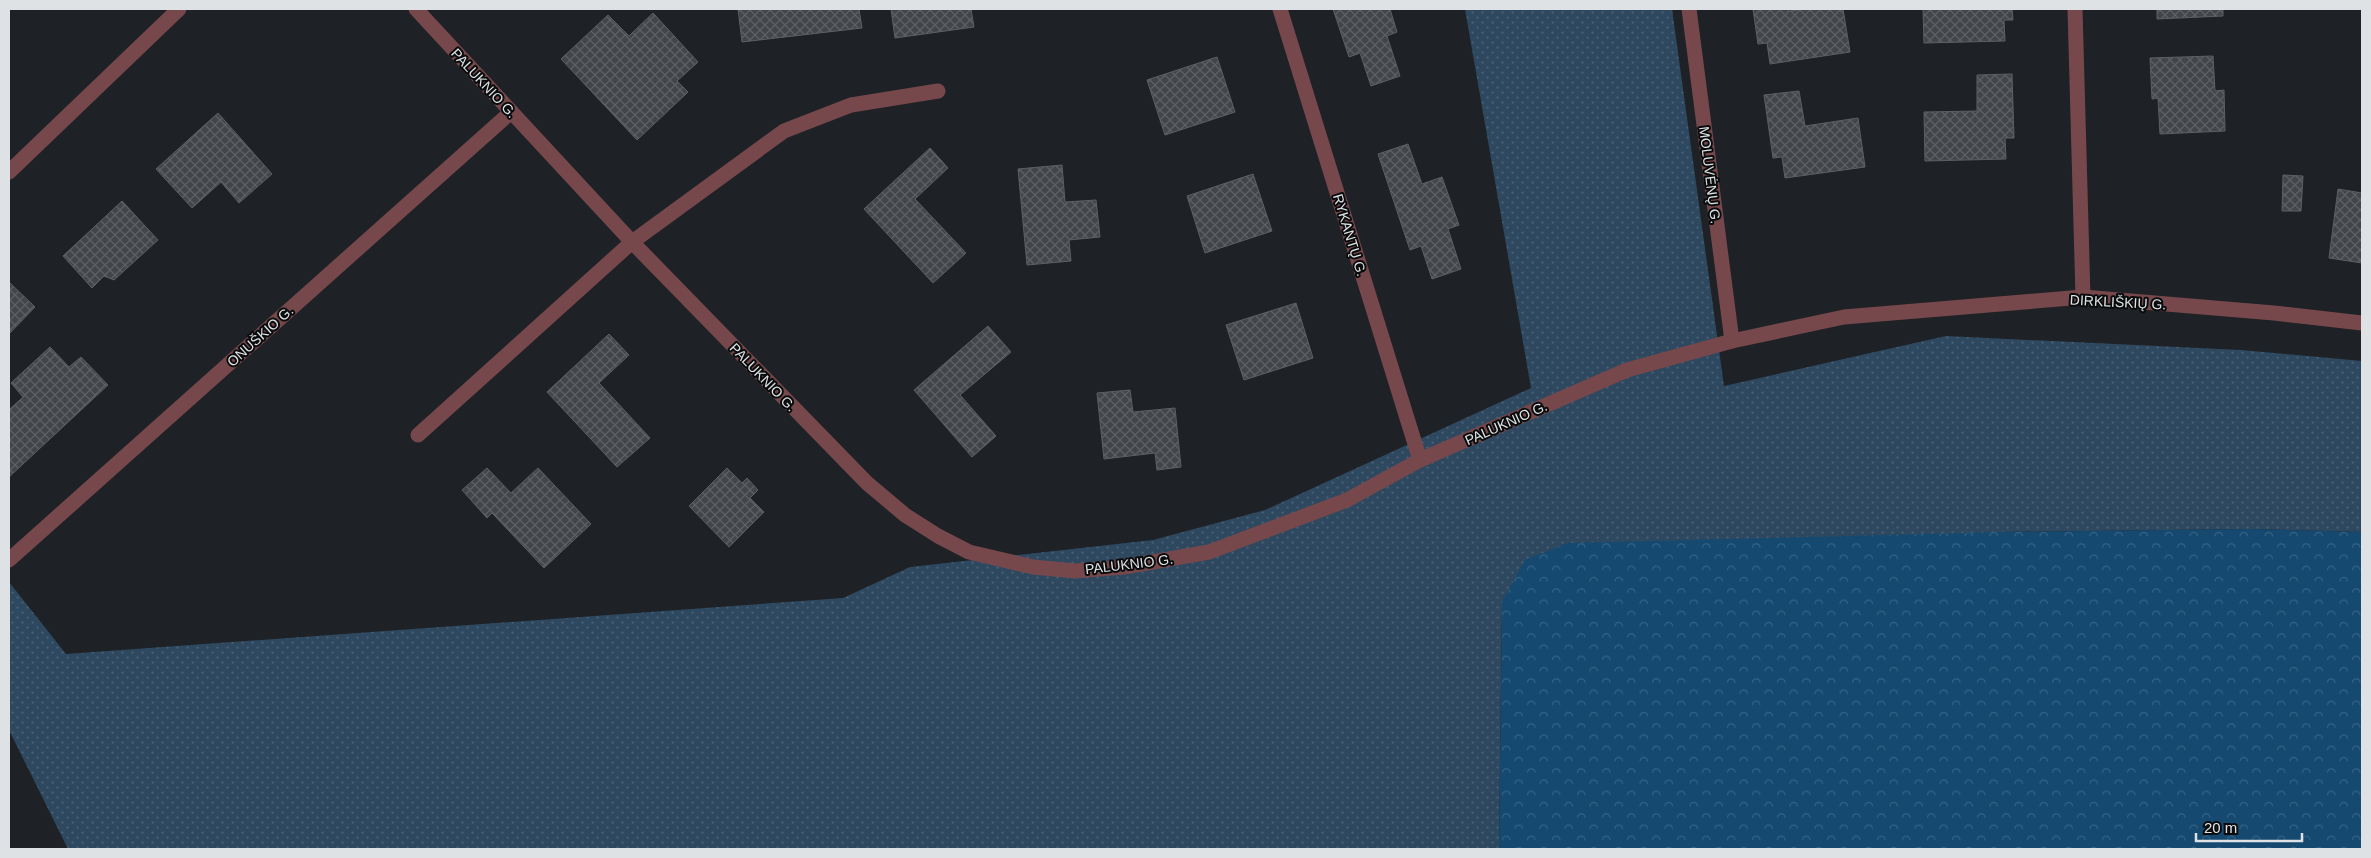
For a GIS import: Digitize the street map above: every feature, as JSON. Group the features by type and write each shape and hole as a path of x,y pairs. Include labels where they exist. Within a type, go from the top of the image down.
{"street":[{"path":"9,172 179,9"},
{"name":"PALUKNIO G.","path":"416,9 632,242 867,483 905,515 938,536 969,552 1033,568 1075,571 1124,567 1209,552 1347,500 1420,460 1627,370 1732,341 1844,317"},
{"name":"RYKANTŲ G.","path":"1280,9 1420,460"},
{"name":"MOLUVĖNŲ G.","path":"1689,9 1732,341"},
{"path":"2075,9 2083,298"},
{"path":"418,435 632,242 784,131 851,105 938,91"},
{"name":"ONUŠKIO G.","path":"9,560 511,112"},
{"name":"DIRKLIŠKIŲ G.","path":"1844,317 2083,298 2274,313 2362,323"}],"shaded area":[{"path":"1465,9 1672,9 1724,386 1946,336 2241,350 2362,361 2362,532 2249,529 2002,532 1502,602 1499,849 68,849 9,730 9,582 66,654 843,598 910,567 1153,540 1265,510 1531,388"}],"green space":[{"path":"2249,529 2362,532 2362,849 1499,849 1502,602 1525,560 1568,543 2002,532"}],"building":[{"path":"738,9 859,9 862,28 742,42"},
{"path":"891,9 971,9 974,27 895,38"},
{"path":"1333,9 1390,9 1397,32 1387,36 1400,76 1371,86 1360,53 1349,57"},
{"path":"1753,9 1789,9 1789,11 1843,9 1850,52 1770,64 1767,43 1758,44"},
{"path":"1923,9 2012,9 2013,20 2004,20 2005,41 1924,43"},
{"path":"2157,9 2223,9 2223,16 2157,19"},
{"path":"653,13 698,62 677,81 688,92 637,140 561,59 608,15 629,36"},
{"path":"2213,56 2215,91 2224,90 2225,131 2160,134 2158,98 2152,99 2150,58"},
{"path":"1217,57 1235,112 1165,135 1147,80"},
{"path":"2012,74 2014,138 2005,138 2006,159 1925,161 1924,112 1977,111 1977,75"},
{"path":"1799,91 1805,126 1858,118 1865,167 1785,178 1782,157 1773,158 1764,95"},
{"path":"218,113 272,174 239,203 221,182 192,208 156,169"},
{"path":"1408,144 1422,184 1442,177 1459,225 1448,229 1461,269 1432,279 1421,246 1410,250 1378,154"},
{"path":"930,148 948,168 915,199 966,253 933,283 864,209"},
{"path":"1062,165 1065,202 1096,200 1100,237 1069,240 1071,261 1027,265 1018,169"},
{"path":"1253,174 1272,231 1205,253 1187,196"},
{"path":"2283,175 2303,176 2301,211 2282,211"},
{"path":"2338,189 2362,193 2362,263 2329,258"},
{"path":"122,201 158,240 114,280 104,276 92,288 63,256"},
{"path":"9,282 35,307 9,334"},
{"path":"1296,303 1313,358 1244,380 1226,325"},
{"path":"988,326 1011,352 960,395 996,436 972,457 914,390"},
{"path":"609,334 629,355 599,383 650,438 617,467 547,392"},
{"path":"50,347 69,367 81,357 108,385 9,477 9,410 23,397 11,383"},
{"path":"1130,390 1133,412 1175,408 1181,467 1157,470 1155,453 1104,459 1097,393"},
{"path":"487,468 511,493 538,468 591,524 544,568 492,513 487,518 462,490"},
{"path":"727,468 742,483 747,478 758,490 750,498 764,512 729,547 689,506"}]}
